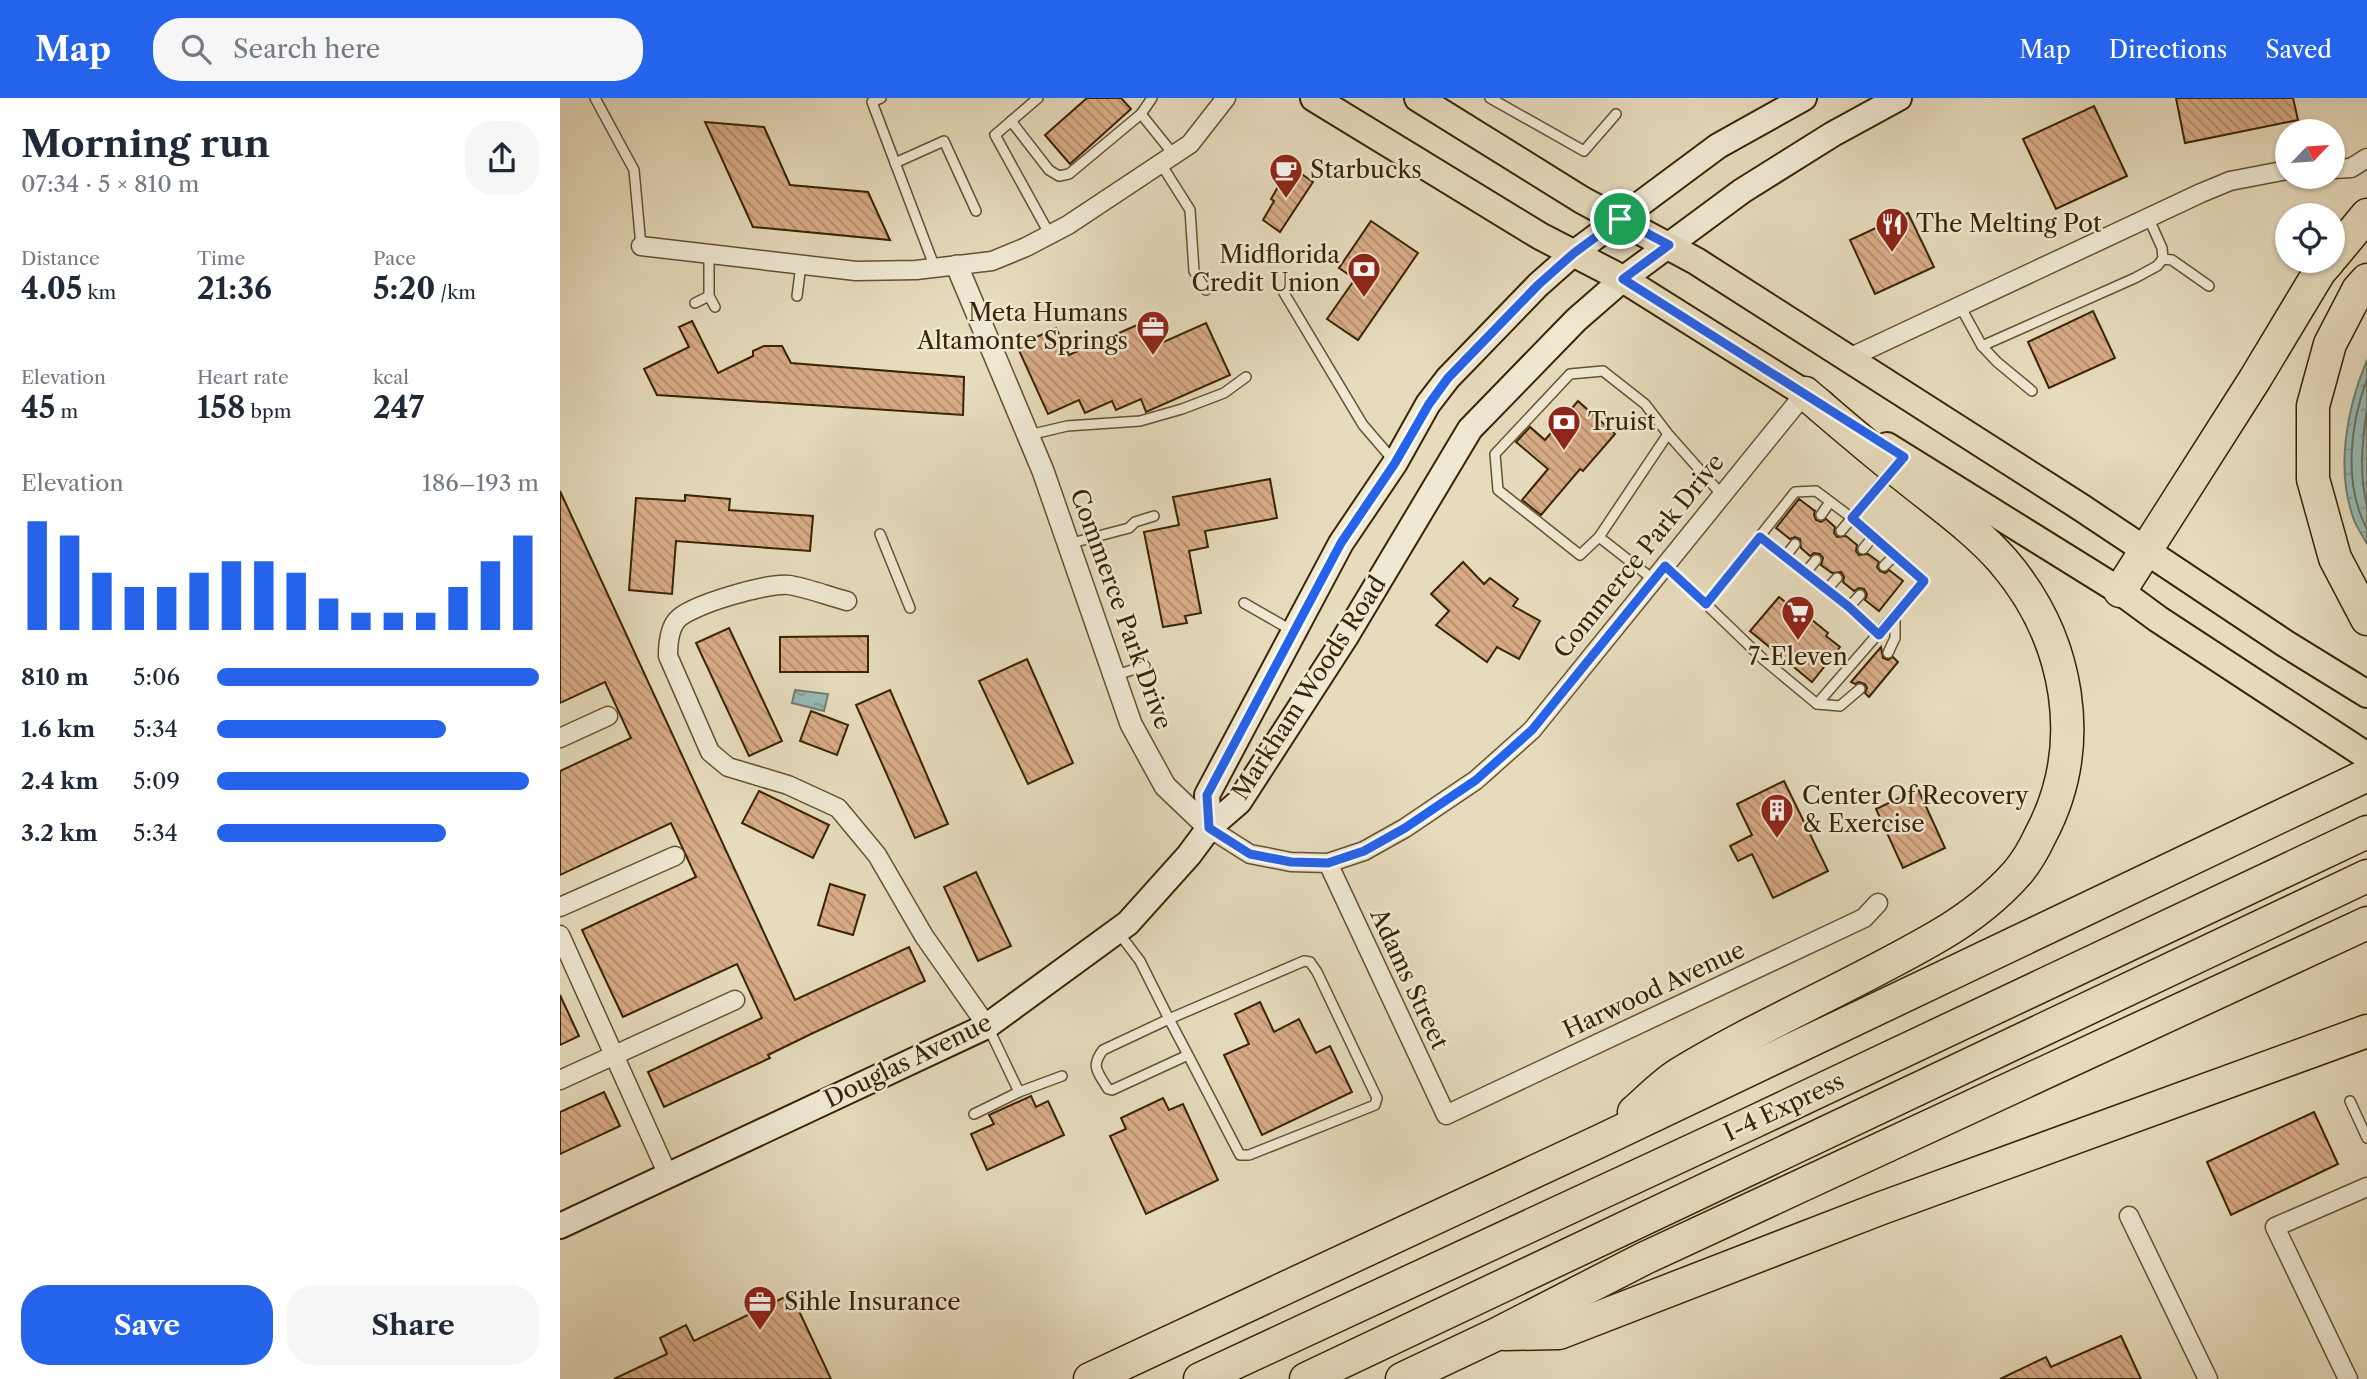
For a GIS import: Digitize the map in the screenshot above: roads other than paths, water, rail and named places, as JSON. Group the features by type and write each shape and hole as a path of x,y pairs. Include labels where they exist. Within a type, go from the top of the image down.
{"highway":[{"path":"2345,242 2367,215"},
{"path":"2120,591 2319,273"},
{"path":"2367,280 2358,290 2330,344 2312,407 2313,479 2335,558 2367,619"},
{"path":"1600,1141 1677,1075 1939,936 1992,898 2019,870 2048,822 2058,796 2065,768 2068,730 2064,686 2040,619 2015,576 1992,550 1898,462 1805,393"},
{"path":"1090,1379 1600,1141 2360,777"},
{"name":"I-4 Express","path":"1200,1379 1749,1124 2367,832"},
{"name":"I-4 Express","path":"1306,1379 2367,876"},
{"path":"1402,1379 1645,1258 2367,923"},
{"path":"1497,1334 1559,1333 1879,1209 2367,1031"}],"main road":[{"path":"1314,98 1540,236 1623,279 1805,393"},
{"path":"1418,98 1582,200 1669,245 1849,358 2286,644 2367,694"},
{"name":"Markham Woods Road","path":"1209,828 1207,795 1341,543 1448,378 1538,285 1574,253 1718,146 1804,98"},
{"name":"Markham Woods Road","path":"1209,828 1239,802 1345,638 1470,429 1576,320 1623,279 1742,191 1833,134 1899,98"},
{"path":"1898,462 2120,591 2158,619 2367,756"},
{"name":"Douglas Avenue","path":"560,1226 988,1026 1128,923 1189,855 1209,828"}],"street":[{"path":"641,246 856,271 957,267 992,261 1069,225 1168,160 1190,144 1226,98"},
{"path":"2345,168 2351,168 2367,158"},
{"path":"1849,358 2230,181 2275,172"},
{"name":"Commerce Park Drive","path":"957,267 1028,435 1131,724 1164,786 1209,828 1250,854 1291,862 1328,863 1364,851 1405,828 1476,780 1532,730 1805,393"},
{"path":"846,601 787,585 764,586 727,597 678,618 668,639 668,656 710,752 728,767 788,785 838,808 877,855 924,936 988,1026"},
{"path":"560,738 608,716"},
{"path":"560,907 675,856"},
{"name":"Adams Street","path":"1328,863 1446,1115"},
{"name":"Harwood Avenue","path":"1446,1115 1864,918 1878,903"},
{"path":"560,935 612,1056 668,1175"},
{"path":"560,1080 735,1000"},
{"path":"2348,1379 2275,1227 2367,1187"},
{"path":"2129,1216 2208,1379"}],"lane":[{"path":"595,98 634,170 641,246"},
{"path":"881,98 872,102 935,268"},
{"path":"1038,98 995,135 1051,234"},
{"path":"1011,121 1049,170 1059,176 1069,174 1141,114 1152,98"},
{"path":"1490,98 1584,152 1616,114"},
{"path":"1141,114 1168,160 1190,210 1194,271 1206,290"},
{"path":"895,163 944,141 976,211"},
{"path":"1982,346 2157,266 2163,258 2162,248 2148,217"},
{"path":"709,254 709,296 715,307"},
{"path":"2163,258 2172,260 2209,286"},
{"path":"797,296 801,265"},
{"path":"1284,293 1363,425 1395,463"},
{"path":"695,303 709,296"},
{"path":"1960,306 1982,346 2032,391"},
{"path":"1668,435 1600,537 1580,555 1498,490 1494,454 1570,374 1603,371 1646,404 1668,435 1722,495"},
{"path":"1028,435 1067,426 1140,421 1182,410 1224,393 1246,377"},
{"path":"1841,531 1898,462"},
{"path":"1706,604 1796,492 1815,491 1852,518 1924,581 1817,704"},
{"path":"1821,515 1830,502"},
{"path":"1068,544 1129,528 1135,522 1154,516"},
{"path":"880,534 910,608"},
{"path":"1600,537 1706,604 1764,660 1817,704 1840,706 1860,689"},
{"path":"1760,537 1849,607 1879,635"},
{"path":"1863,549 1873,537"},
{"path":"1786,557 1796,544"},
{"path":"1884,566 1895,555"},
{"path":"1805,573 1816,560"},
{"path":"1827,589 1837,578"},
{"path":"1849,607 1860,596"},
{"path":"1244,603 1294,632"},
{"path":"1888,653 1895,638 1895,615"},
{"path":"1114,675 1145,666"},
{"path":"1117,930 1140,961 1169,1018 1188,1055 1240,1155 1249,1155 1375,1105 1377,1098 1310,962 1304,961 1169,1018 1103,1050 1096,1060 1096,1068 1108,1089 1112,1090 1188,1055"},
{"path":"988,1026 1018,1092"},
{"path":"974,1114 1018,1092 1062,1076"},
{"path":"2350,1101 2367,1138"}],"water":[{"path":"2367,360 2367,544 2355,523 2348,500 2344,460 2349,418"},
{"path":"795,690 828,694 824,711 792,703"}],"place":[{"name":"Starbucks","path":"1286,200"},
{"name":"The Melting Pot","path":"1892,254"},
{"name":"Midflorida Credit Union","path":"1364,299"},
{"name":"Meta Humans Altamonte Springs","path":"1153,357"},
{"name":"Truist","path":"1564,452"},
{"name":"7-Eleven","path":"1798,642"},
{"name":"Center Of Recovery & Exercise","path":"1777,840"},
{"name":"Sihle Insurance","path":"760,1332"}]}
